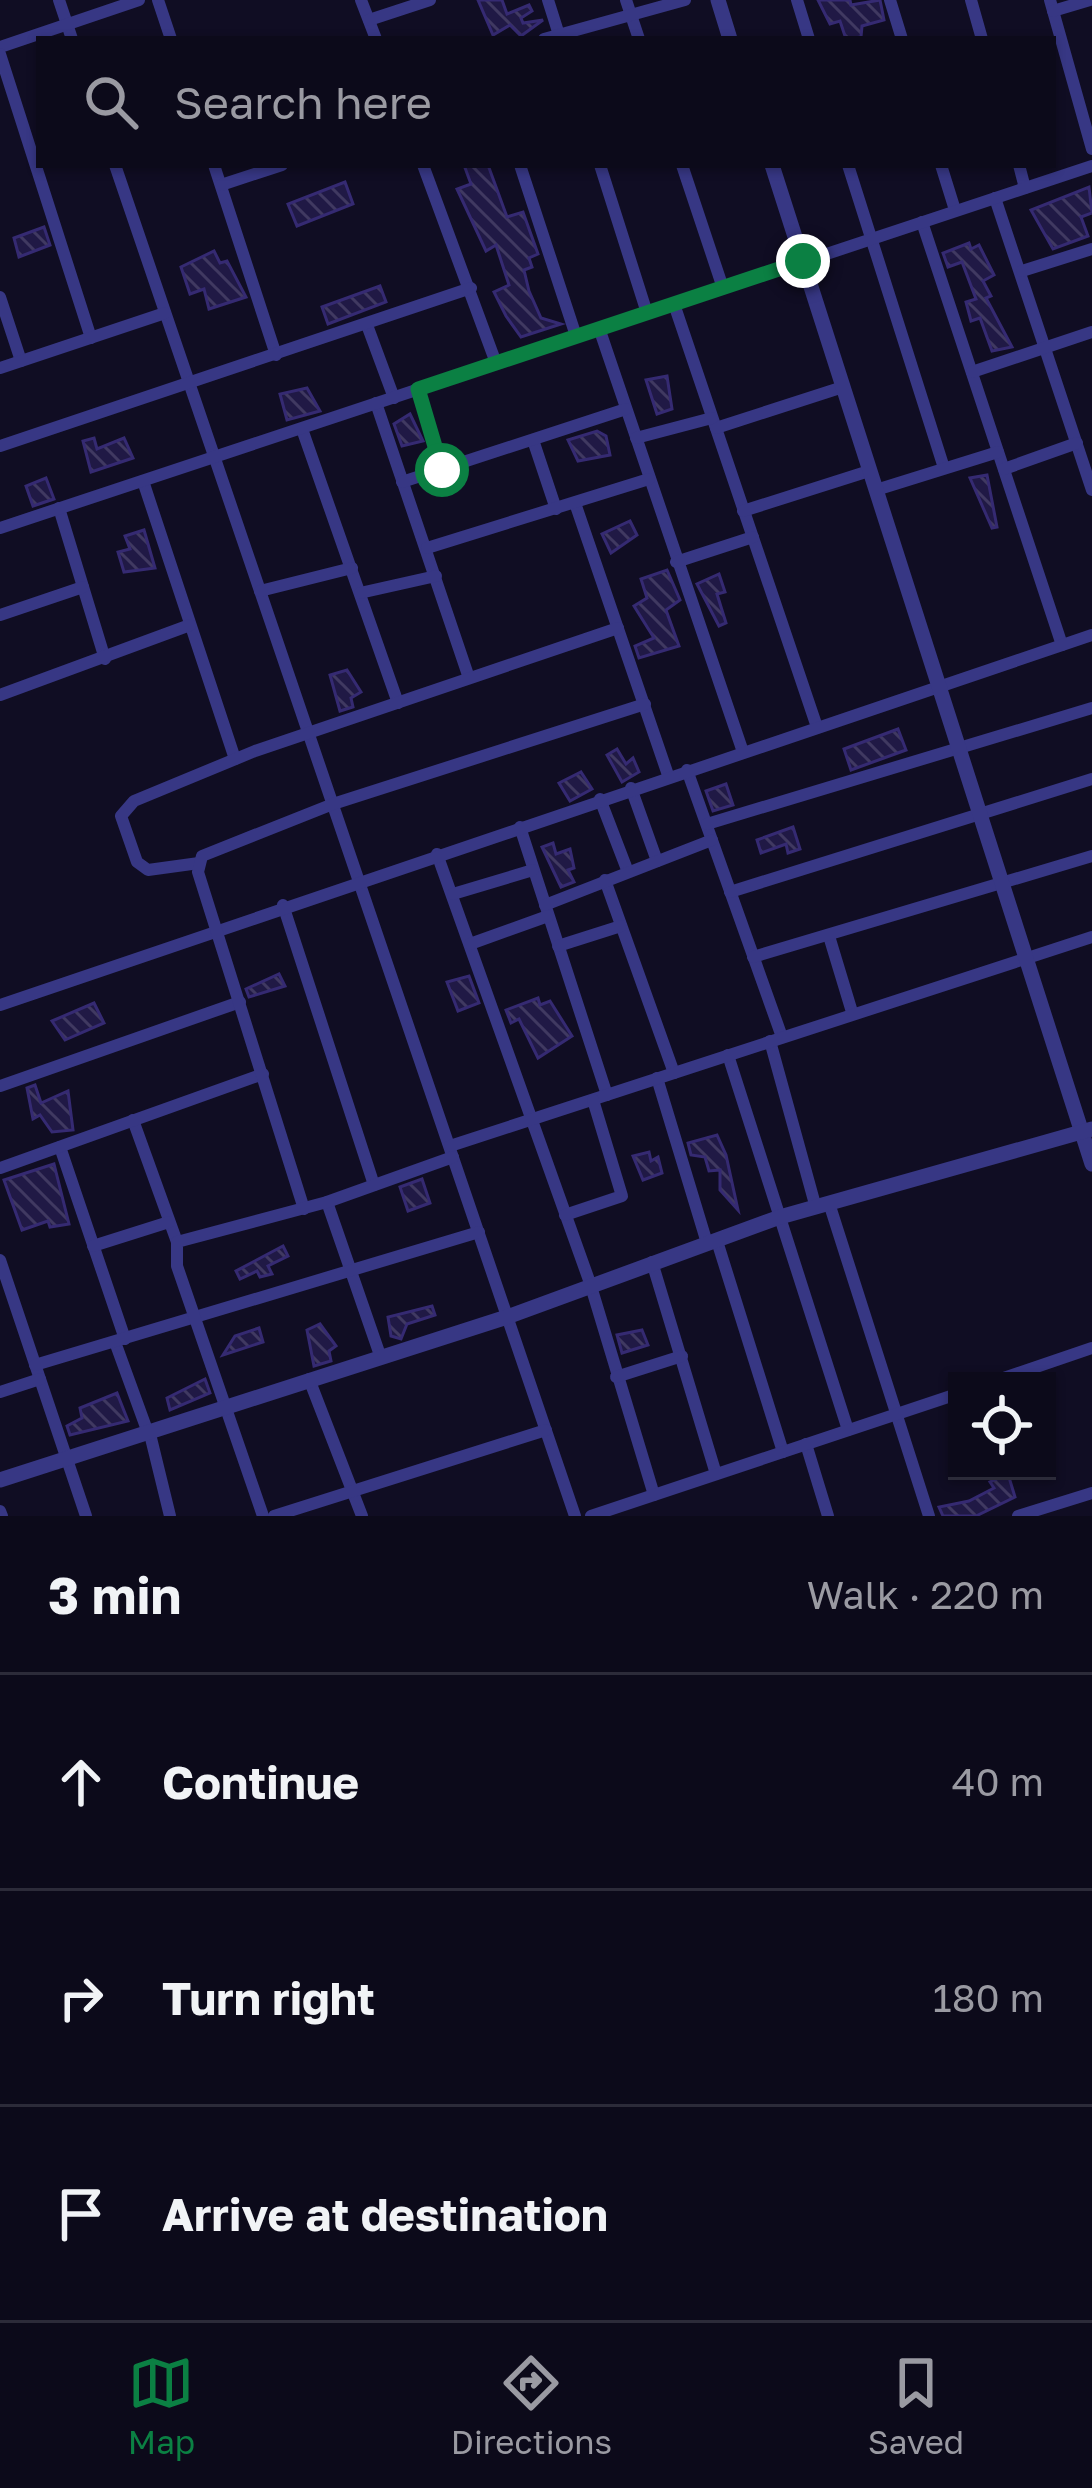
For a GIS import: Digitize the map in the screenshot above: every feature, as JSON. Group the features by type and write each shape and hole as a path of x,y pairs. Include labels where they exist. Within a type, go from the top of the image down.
{"street":[{"path":"59,0 71,36"},
{"path":"37,36 139,0"},
{"path":"158,0 170,36"},
{"path":"361,0 375,36"},
{"path":"369,20 430,0"},
{"path":"548,0 560,36"},
{"path":"626,0 639,36"},
{"path":"564,36 685,0"},
{"path":"718,0 729,36"},
{"path":"797,0 808,36"},
{"path":"890,0 901,36"},
{"path":"971,0 981,36"},
{"path":"1090,0 1052,6 1092,149"},
{"path":"36,36 0,51 36,165"},
{"path":"1073,82 1092,77"},
{"path":"0,528 1092,166"},
{"path":"37,168 91,338"},
{"path":"116,168 575,1516"},
{"path":"215,168 276,355"},
{"path":"221,185 273,168"},
{"path":"424,168 496,363"},
{"path":"521,168 576,336"},
{"path":"601,168 647,313"},
{"path":"683,168 723,288"},
{"path":"773,168 1027,960 1087,1131 1092,1164"},
{"path":"849,168 944,468"},
{"path":"942,168 955,210"},
{"path":"1020,168 1025,188"},
{"path":"995,198 1092,490"},
{"path":"922,222 1062,645"},
{"path":"1022,272 1092,249"},
{"path":"0,446 471,288"},
{"path":"0,297 21,361"},
{"path":"674,304 817,727"},
{"path":"0,368 165,313"},
{"path":"367,325 394,398"},
{"path":"599,328 743,752"},
{"path":"972,372 1092,332"},
{"path":"636,438 714,423 843,387"},
{"path":"418,389 442,470"},
{"path":"376,404 469,678"},
{"path":"403,482 626,409"},
{"path":"302,429 398,704"},
{"path":"532,440 556,509"},
{"path":"1004,470 1077,443"},
{"path":"876,490 998,452"},
{"path":"743,511 869,471"},
{"path":"427,548 649,479"},
{"path":"143,481 235,759"},
{"path":"575,503 668,776"},
{"path":"59,508 105,659"},
{"path":"676,562 753,537"},
{"path":"260,591 352,568"},
{"path":"360,592 436,576"},
{"path":"0,615 83,586"},
{"path":"0,695 190,625"},
{"path":"618,628 308,732 134,801 122,816 137,862 148,870 199,863 212,848 333,804 645,704"},
{"path":"0,1005 283,905 1092,634"},
{"path":"707,824 1092,708"},
{"path":"687,770 753,957 822,1205 929,1516"},
{"path":"730,892 1092,779"},
{"path":"631,788 657,861"},
{"path":"600,799 628,872"},
{"path":"613,832 642,820"},
{"path":"520,827 558,946 622,1196 566,1215"},
{"path":"470,944 605,880 712,840"},
{"path":"437,854 590,1283 654,1495"},
{"path":"753,957 1092,856"},
{"path":"199,863 304,1209"},
{"path":"453,894 533,870"},
{"path":"605,880 674,1073"},
{"path":"283,905 374,1185"},
{"path":"558,946 621,926"},
{"path":"829,935 852,1012"},
{"path":"177,1243 327,1202 533,1119 1092,937"},
{"path":"0,1086 240,1002"},
{"path":"728,1055 848,1430"},
{"path":"0,1168 262,1074"},
{"path":"657,1078 783,1452"},
{"path":"133,1120 177,1243 177,1266 263,1516"},
{"path":"0,1480 507,1317 780,1217 1087,1131"},
{"path":"60,1147 94,1246 170,1516"},
{"path":"327,1202 381,1358"},
{"path":"94,1246 169,1222"},
{"path":"0,1392 120,1341 479,1232"},
{"path":"0,1260 86,1516"},
{"path":"652,1262 716,1474"},
{"path":"0,1308 14,1303"},
{"path":"1021,1372 1092,1348"},
{"path":"616,1377 682,1356"},
{"path":"309,1379 362,1516"},
{"path":"591,1516 948,1397"},
{"path":"274,1516 546,1430"},
{"path":"806,1444 828,1516"},
{"path":"1018,1516 1092,1493"}],"building":[{"path":"478,0 502,0 507,14 529,5 532,11 521,18 523,23 543,20 521,36 510,25 493,35"},
{"path":"818,0 850,0 851,5 880,0 884,20 862,26 861,36 845,36 840,21 830,24"},
{"path":"465,168 489,168 507,217 523,212 538,254 529,258 532,267 524,270 529,291 541,318 561,324 521,337 506,316 494,292 509,285 496,245 486,251 457,189 471,184"},
{"path":"345,182 353,204 297,226 288,204"},
{"path":"1089,187 1092,213 1081,217 1088,236 1053,249 1031,210"},
{"path":"44,227 50,245 19,257 14,238"},
{"path":"969,243 971,249 979,245 994,275 983,281 991,296 986,298 1012,347 992,351 980,318 971,321 966,302 976,299 962,262 948,267 943,253"},
{"path":"214,251 220,263 227,261 246,297 209,309 204,289 190,294 181,267"},
{"path":"380,286 386,302 328,324 322,307"},
{"path":"667,376 672,409 657,414 646,380"},
{"path":"307,388 320,411 287,420 280,394"},
{"path":"410,414 423,441 402,446 394,424"},
{"path":"597,431 606,436 610,455 578,461 568,440"},
{"path":"94,438 97,449 124,438 133,458 91,472 83,441"},
{"path":"987,475 997,527 992,528 970,478"},
{"path":"46,478 54,499 33,506 26,486"},
{"path":"630,521 637,535 611,553 602,534"},
{"path":"144,530 155,568 124,572 118,552 130,549 125,536"},
{"path":"667,570 680,600 666,610 679,646 639,658 635,646 654,638 634,606 647,598 641,579"},
{"path":"719,574 725,592 717,594 726,623 719,626 697,584"},
{"path":"347,670 361,692 351,698 353,707 340,711 330,675"},
{"path":"898,729 906,750 851,770 844,749"},
{"path":"617,749 626,764 633,758 639,772 622,782 607,755"},
{"path":"581,772 592,789 570,801 559,783"},
{"path":"726,784 733,805 713,811 706,791"},
{"path":"793,827 800,849 788,853 786,844 761,853 757,840"},
{"path":"553,843 556,854 570,849 574,868 568,870 574,882 561,887 542,847"},
{"path":"279,974 285,986 249,997 246,989"},
{"path":"469,976 479,1003 458,1011 447,982"},
{"path":"538,998 540,1005 550,1001 572,1036 538,1058 519,1019 511,1023 506,1010"},
{"path":"94,1003 104,1023 65,1040 52,1021"},
{"path":"35,1085 41,1103 68,1091 73,1130 52,1132 40,1115 33,1119 27,1088"},
{"path":"717,1135 738,1210 720,1190 720,1170 709,1171 705,1157 691,1155 688,1143"},
{"path":"649,1152 651,1161 658,1157 662,1173 643,1180 633,1156"},
{"path":"54,1164 69,1224 50,1227 48,1221 22,1230 4,1180"},
{"path":"422,1179 430,1203 408,1211 400,1187"},
{"path":"283,1246 288,1256 268,1266 272,1274 260,1277 257,1271 240,1279 236,1271"},
{"path":"432,1306 435,1315 407,1324 401,1339 391,1336 388,1317"},
{"path":"320,1324 336,1346 329,1351 331,1361 314,1366 307,1330"},
{"path":"259,1328 263,1342 223,1355 235,1336"},
{"path":"642,1330 648,1345 622,1353 617,1335"},
{"path":"205,1379 210,1393 170,1410 167,1398"},
{"path":"117,1393 128,1421 70,1435 67,1426 82,1418 80,1408"},
{"path":"1010,1480 1015,1497 976,1516 943,1516 939,1507 969,1501 994,1488 990,1482"}],"route":[{"path":"442,470 418,389 803,261"}]}
